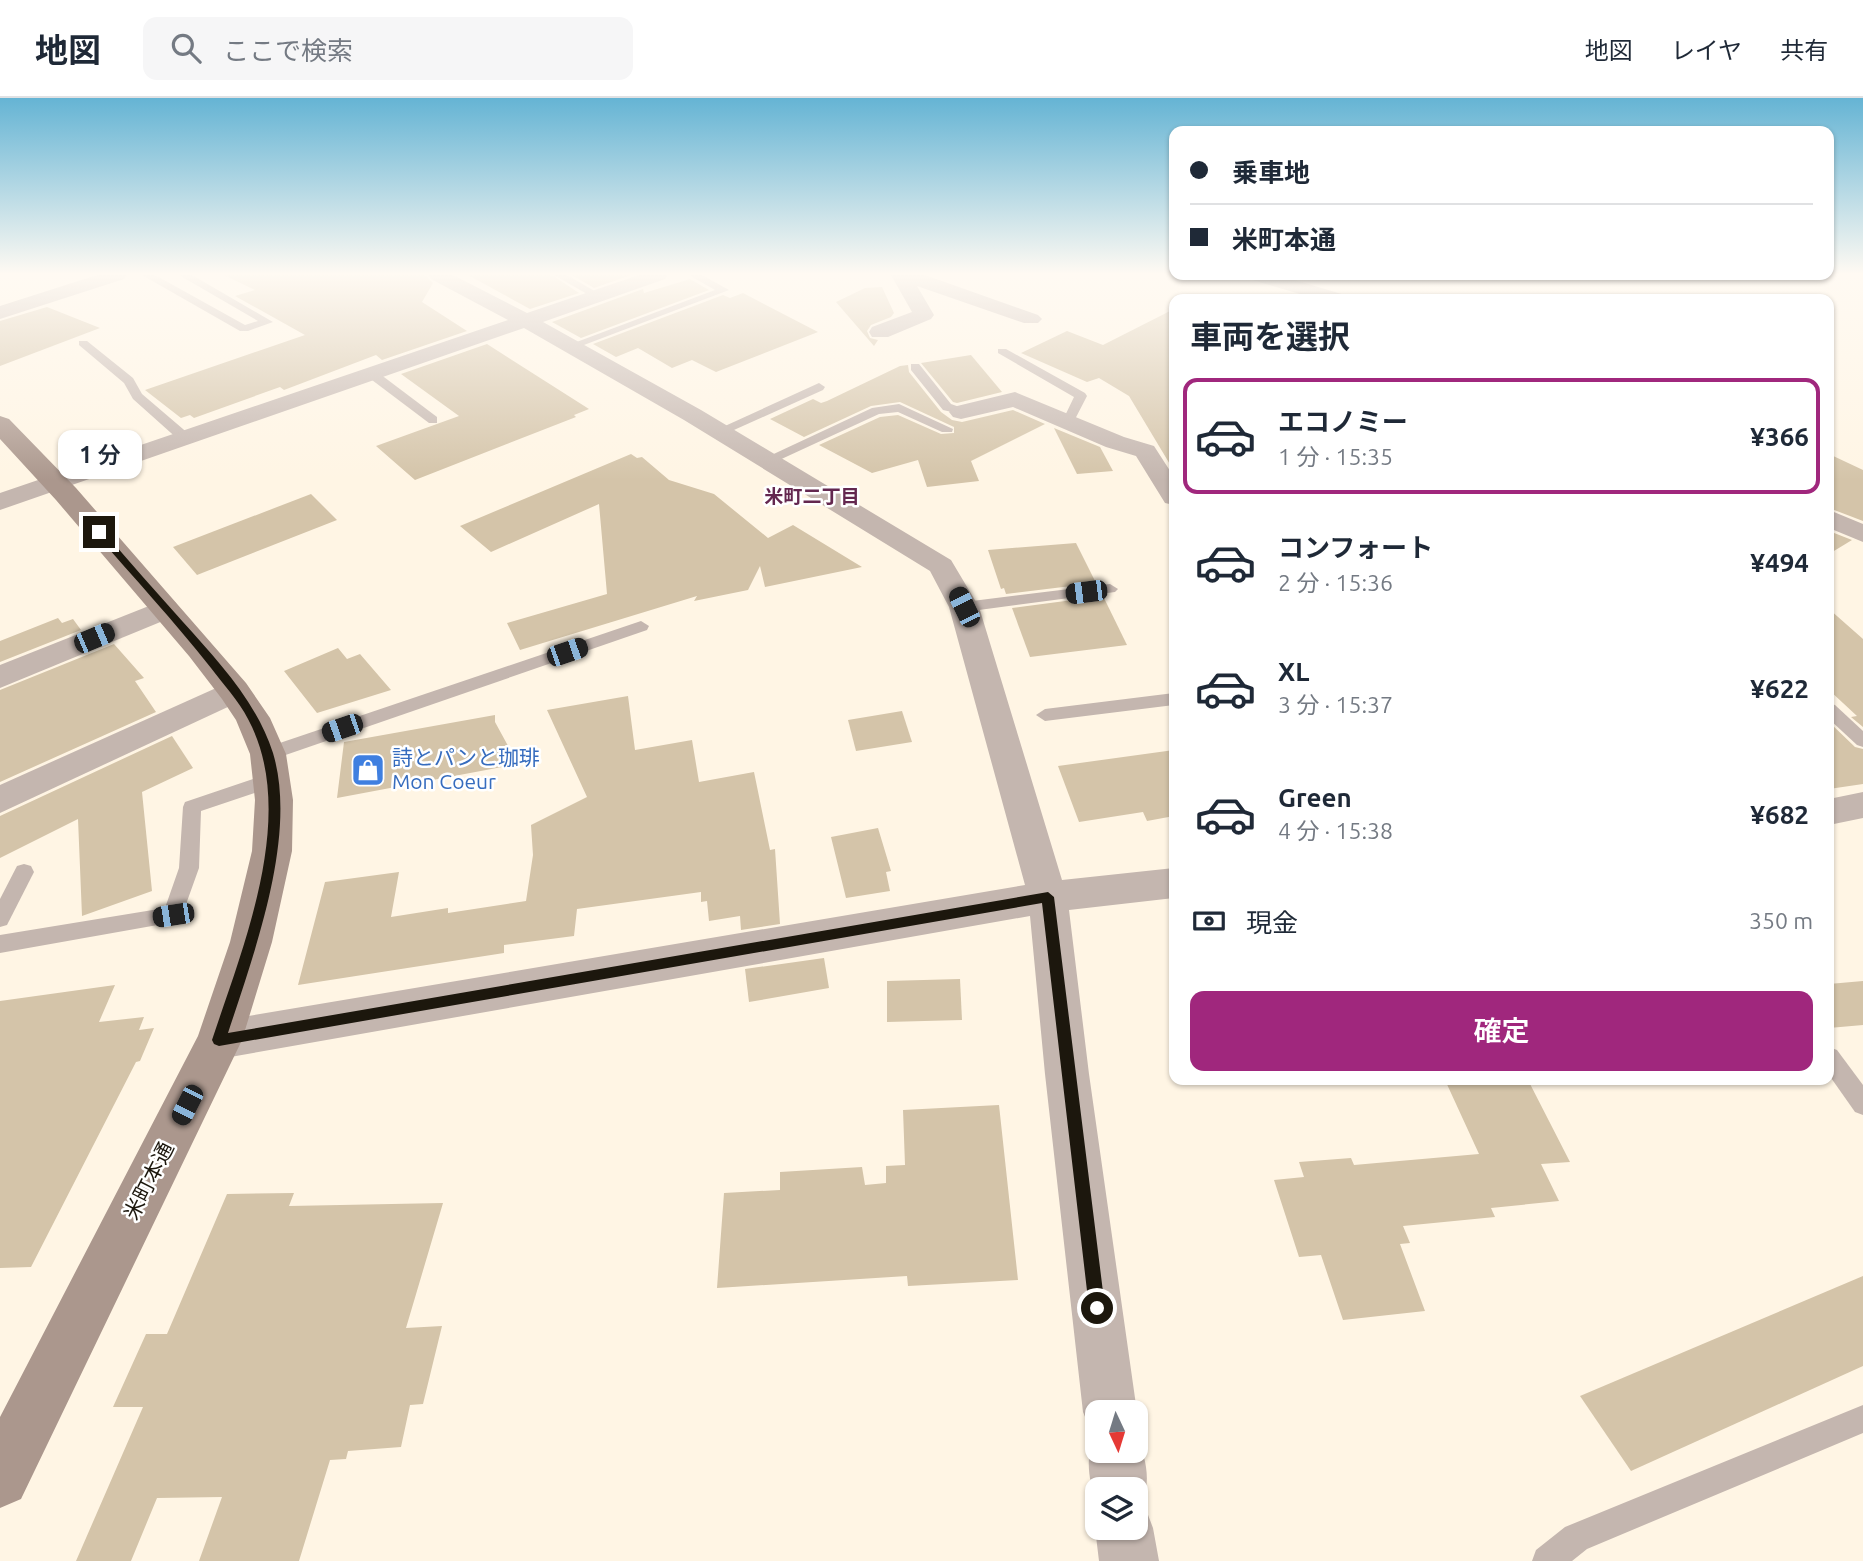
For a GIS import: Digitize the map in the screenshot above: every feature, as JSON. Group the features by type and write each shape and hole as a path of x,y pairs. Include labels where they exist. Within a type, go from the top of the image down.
{"street":[{"path":"0,502 460,343"},
{"path":"567,343 770,459 941,566 964,607 1048,897 1067,1074 1108,1400"},
{"path":"954,420 1015,399 1115,442 1145,451 1169,489"},
{"name":"米町本通","path":"0,424 11,432 201,649 234,691 253,718 270,767 274,800 272,851 251,942 219,1040 0,1478"},
{"path":"1834,520 1863,534"},
{"path":"0,677 164,609"},
{"path":"0,800 234,691"},
{"path":"1834,811 1863,805"},
{"path":"219,1040 1048,897 1169,884"},
{"path":"1126,1540 1129,1561"}],"lane":[{"path":"572,346 579,343"},
{"path":"83,344 129,380 137,396 185,439"},
{"path":"1002,351 1081,396 1068,422"},
{"path":"915,367 954,420"},
{"path":"372,374 433,420"},
{"path":"720,431 819,387"},
{"path":"770,459 876,411 899,408 954,420"},
{"path":"964,607 1110,589"},
{"path":"0,944 173,915 189,868 192,807 270,767 641,626"},
{"path":"1045,715 1169,700"},
{"path":"1834,714 1863,741"},
{"path":"0,919 24,872"},
{"path":"1834,1064 1863,1104"},
{"path":"1547,1561 1576,1538 1863,1419"}],"building":[{"path":"0,343 60,343 0,366"},
{"path":"281,343 431,343 382,360 376,355 284,390 280,387 194,418 190,415 181,418 145,390"},
{"path":"789,343 716,372 692,360 672,368 638,348 616,357 593,344"},
{"path":"1041,343 1169,343 1169,463 1129,396 1099,378 1087,382 1021,353"},
{"path":"487,344 589,409 574,415 576,417 415,480 376,446 459,416 401,374"},
{"path":"971,355 1002,392 953,402 921,363"},
{"path":"908,365 909,372 941,412 952,420 962,422 1013,410 1045,424 971,461 979,481 927,487 918,460 872,473 819,445 880,417 898,415 941,434 954,433 954,427 900,402 871,406 804,437 770,419 813,399 821,403 827,401 900,366"},
{"path":"1054,428 1100,447 1113,471 1077,474"},
{"path":"631,454 637,458 642,457 669,480 714,494 768,538 793,525 862,567 765,587 760,566 748,590 694,601 697,596 520,650 507,623 607,594 599,504 491,552 460,526"},
{"path":"1834,456 1863,470 1863,521 1834,510"},
{"path":"311,494 337,520 197,575 173,547"},
{"path":"1834,533 1852,540 1834,551"},
{"path":"1076,543 1096,583 1006,594 1004,588 1001,589 988,550"},
{"path":"1103,596 1127,645 1030,657 1012,608"},
{"path":"1834,613 1863,639 1863,727 1851,717 1857,716 1834,695"},
{"path":"58,618 62,623 73,619 81,630 0,662 0,641"},
{"path":"114,644 144,678 135,681 156,712 0,782 0,690"},
{"path":"338,648 347,659 360,654 391,690 317,713 284,671"},
{"path":"628,696 635,750 692,740 699,782 754,772 770,850 775,849 780,924 741,930 740,916 709,921 707,901 701,902 701,892 577,909 574,936 504,945 504,953 298,985 325,882 399,872 391,917 448,908 448,913 526,901 533,855 531,825 587,797 547,710"},
{"path":"902,711 912,742 856,751 848,720"},
{"path":"495,715 495,722 518,764 337,798 344,742"},
{"path":"1834,727 1855,747 1863,749 1863,784 1834,788"},
{"path":"172,736 193,768 142,792 152,891 82,916 78,819 0,858 0,816"},
{"path":"1169,751 1169,817 1147,821 1143,812 1079,822 1058,766"},
{"path":"878,828 891,871 886,872 890,891 846,898 831,837"},
{"path":"824,958 829,988 749,1002 745,969"},
{"path":"960,979 962,1020 887,1022 887,981"},
{"path":"1863,981 1863,1025 1834,1028 1834,984"},
{"path":"115,985 99,1022 144,1017 139,1030 154,1028 140,1061 136,1062 31,1267 0,1268 0,1001"},
{"path":"1447,1085 1531,1085 1570,1162 1541,1164 1559,1201 1491,1208 1495,1217 1403,1226 1410,1243 1400,1244 1425,1311 1343,1320 1321,1255 1299,1257 1274,1180 1304,1177 1299,1162 1351,1158 1354,1165 1479,1154"},
{"path":"999,1105 1018,1280 908,1286 907,1276 717,1288 724,1193 780,1190 780,1172 862,1167 865,1185 886,1183 886,1166 905,1165 903,1110"},
{"path":"294,1193 289,1206 443,1203 406,1328 442,1326 423,1404 410,1405 401,1447 348,1451 346,1459 330,1460 299,1561 199,1561 222,1497 157,1498 131,1561 76,1561 143,1407 113,1407 146,1334 167,1334 227,1194"},
{"path":"1863,1276 1863,1366 1631,1471 1580,1396"}],"place":[{"name":"詩とパンと珈琲 Mon Coeur","path":"368,770"}],"district":[{"name":"米町二丁目","path":"812,496"}],"route":[{"path":"99,532 234,691 253,718 268,754 274,800 272,851 251,942 219,1040 1048,897 1097,1308"}]}
